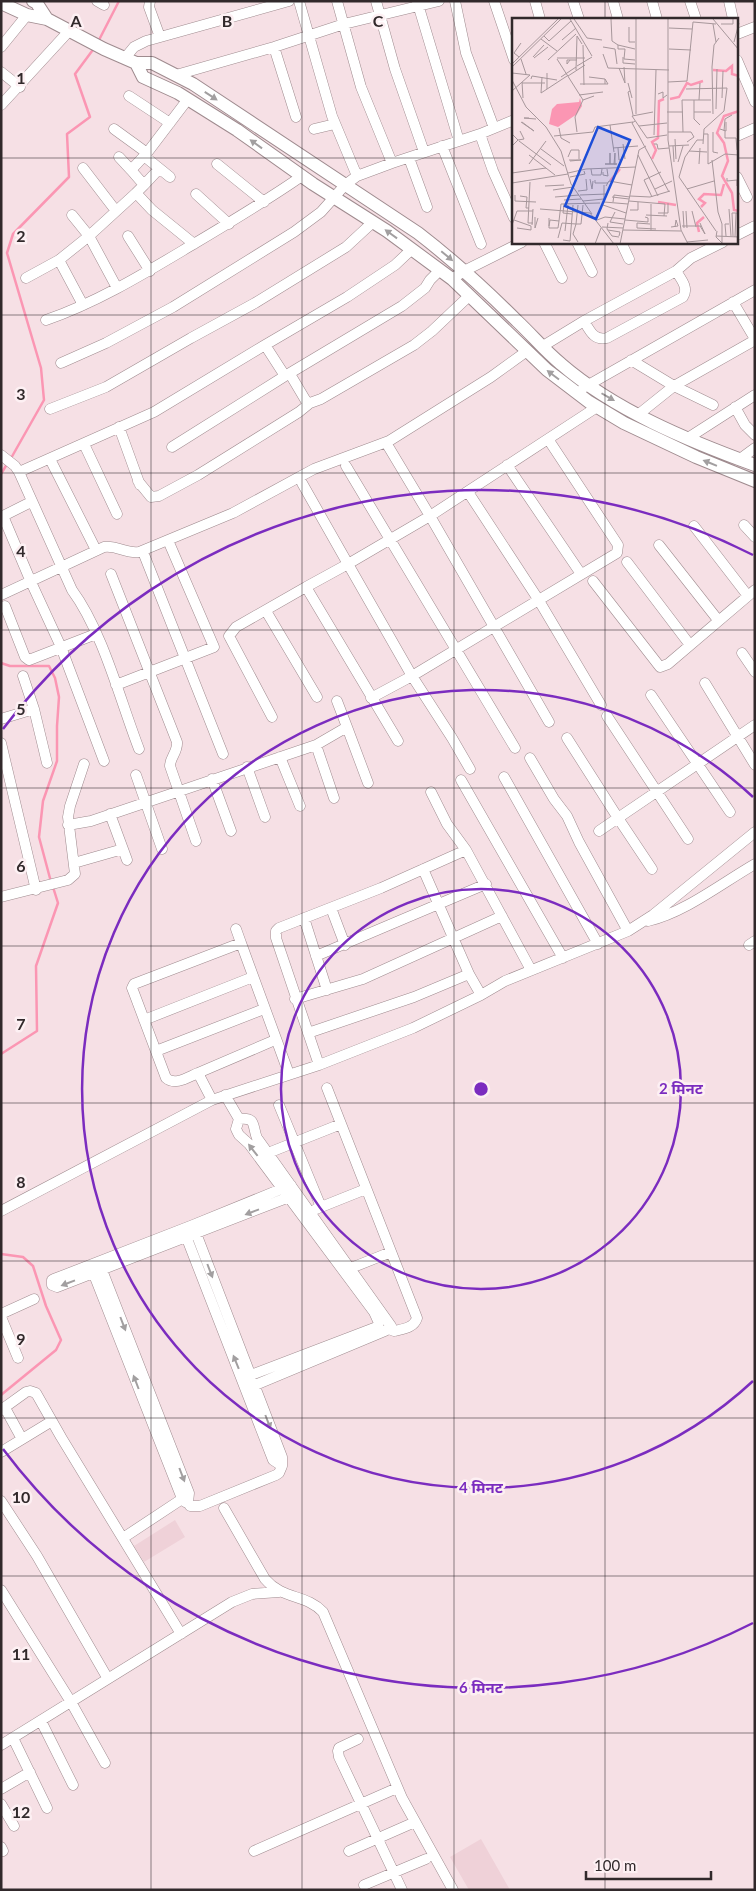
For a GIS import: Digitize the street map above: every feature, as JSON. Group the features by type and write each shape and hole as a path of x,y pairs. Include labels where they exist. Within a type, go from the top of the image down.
{"main road":[{"path":"33,1 36,2 47,19"},
{"path":"1,2 27,15 47,19 89,42 130,60 152,63 193,84 418,233 464,271 560,363 588,385 639,414 688,438 755,465"},
{"path":"130,60 143,77 188,99 237,130 334,198 412,249 470,296 547,370 597,407 624,423 696,457 755,481"}],"street":[{"path":"150,1 149,7 160,37"},
{"path":"130,60 140,43 289,1"},
{"path":"299,1 335,124 358,176"},
{"path":"336,1 361,87 392,163"},
{"path":"376,1 395,69 424,152"},
{"path":"176,75 274,47 344,24 381,16 418,4 439,1"},
{"path":"456,1 466,53 494,128"},
{"path":"494,1 512,54"},
{"path":"534,1 540,18"},
{"path":"573,1 579,18"},
{"path":"613,1 618,18"},
{"path":"652,1 657,18"},
{"path":"690,1 696,18"},
{"path":"728,1 733,18"},
{"path":"418,4 459,141"},
{"path":"1,47 27,15"},
{"path":"738,34 755,27"},
{"path":"1,105 20,87 69,31"},
{"path":"274,47 296,117"},
{"path":"738,62 755,102"},
{"path":"1,72 20,87"},
{"path":"129,96 170,124"},
{"path":"131,170 146,155 188,99"},
{"path":"61,363 106,343 172,307 294,232 321,212 345,185 358,176 480,134 512,121"},
{"path":"314,129 335,124"},
{"path":"738,136 755,128"},
{"path":"114,129 170,177"},
{"path":"480,134 493,171 512,214"},
{"path":"442,146 481,244"},
{"path":"119,157 144,186"},
{"path":"409,158 427,207"},
{"path":"217,164 264,202"},
{"path":"83,168 116,211"},
{"path":"26,278 59,260 89,236 144,186 159,168"},
{"path":"46,320 83,305 150,271 229,224 302,176"},
{"path":"738,179 747,197"},
{"path":"136,193 152,210 194,244"},
{"path":"196,194 229,224"},
{"path":"72,214 89,236 117,288"},
{"path":"50,409 106,387 255,303 346,247 373,222"},
{"path":"738,234 755,226"},
{"path":"128,236 150,271"},
{"path":"452,280 464,271 518,244"},
{"path":"545,244 562,278"},
{"path":"578,244 592,272"},
{"path":"622,244 629,259"},
{"path":"543,346 584,321 676,271 691,258 718,244"},
{"path":"17,469 50,459 154,412 347,298 395,265 412,249"},
{"path":"59,260 83,305"},
{"path":"172,446 402,306 425,288 440,270"},
{"path":"584,321 593,336 601,339 607,338 682,297 686,286 676,271"},
{"path":"576,392 755,290"},
{"path":"138,481 151,497 159,496 198,475 299,412 310,403 321,399 414,345 470,296"},
{"path":"639,414 674,386 755,339 733,302"},
{"path":"265,345 310,403"},
{"path":"1,595 62,568 104,546 114,546 132,553 139,552 233,513 308,472 389,441 491,377 527,351"},
{"path":"631,360 674,386 713,405"},
{"path":"688,438 755,395"},
{"path":"272,717 229,636 236,627 390,541 597,407"},
{"path":"735,407 745,424 755,435"},
{"path":"119,427 146,498"},
{"path":"371,698 412,676 538,599 618,553 619,547 548,439"},
{"path":"84,444 117,514"},
{"path":"388,446 495,626 549,722"},
{"path":"740,459 755,448"},
{"path":"1,455 17,469 72,590 82,604 96,634 139,749"},
{"path":"50,459 96,550"},
{"path":"507,465 581,574"},
{"path":"346,466 514,748"},
{"path":"302,483 412,676 470,769"},
{"path":"468,492 538,599 600,705"},
{"path":"31,502 3,516 30,582 61,647 104,761"},
{"path":"744,525 755,537"},
{"path":"593,581 660,667 668,664 751,593 694,526"},
{"path":"116,685 213,648 214,645 170,545"},
{"path":"659,545 718,620"},
{"path":"145,557 223,754"},
{"path":"627,562 690,645"},
{"path":"111,574 177,742 178,747 170,762 170,766 196,841"},
{"path":"306,587 398,741"},
{"path":"5,606 27,659 36,658 96,634"},
{"path":"266,611 317,697"},
{"path":"742,653 755,672"},
{"path":"22,676 34,709 47,763"},
{"path":"706,683 755,765"},
{"path":"651,695 730,812"},
{"path":"337,700 368,783"},
{"path":"1,719 34,709"},
{"path":"607,716 688,839"},
{"path":"599,831 755,725"},
{"path":"68,825 91,821 316,745 348,728"},
{"path":"567,738 652,869"},
{"path":"1,744 41,888"},
{"path":"316,745 334,798"},
{"path":"280,757 300,806"},
{"path":"530,758 554,799 567,816 579,842 628,931"},
{"path":"1,897 68,880 75,874 68,825 70,806 84,764"},
{"path":"247,767 265,817"},
{"path":"136,775 162,849"},
{"path":"504,777 598,944"},
{"path":"212,779 231,831"},
{"path":"461,780 563,958"},
{"path":"431,792 448,824 486,884 531,970"},
{"path":"110,814 127,860"},
{"path":"1,1211 225,1094 319,1064 413,1028 481,995 505,981 628,931 642,923 755,832"},
{"path":"74,863 123,849"},
{"path":"319,1064 275,935 279,928 382,888 466,850"},
{"path":"642,923 681,909 755,864"},
{"path":"423,870 469,974 481,995"},
{"path":"316,956 486,884"},
{"path":"331,908 345,945"},
{"path":"296,999 363,979 502,916"},
{"path":"304,918 327,990"},
{"path":"236,929 264,1010 289,1074"},
{"path":"241,943 134,984 134,993 166,1078 170,1082 198,1074 275,1040"},
{"path":"308,1033 414,997 469,974"},
{"path":"144,1020 253,977"},
{"path":"156,1051 264,1010"},
{"path":"198,1074 212,1100"},
{"path":"248,1382 388,1329 394,1331 416,1322 417,1318 392,1252 327,1088"},
{"path":"225,1094 239,1120 237,1132 287,1187"},
{"path":"279,1105 320,1207"},
{"path":"239,1120 248,1119 253,1123 257,1138 268,1153 287,1187 347,1269 389,1320 391,1326 388,1329"},
{"path":"268,1153 341,1124"},
{"path":"190,1231 287,1187"},
{"path":"306,1213 366,1189"},
{"path":"123,1538 185,1501 189,1493 96,1268 190,1231 293,1196"},
{"path":"185,1501 190,1506 200,1506 276,1475 282,1466 282,1457 248,1382 190,1231"},
{"path":"347,1269 392,1252"},
{"path":"248,1382 377,1328 378,1318 347,1269"},
{"path":"18,1358 1,1315 34,1299"},
{"path":"22,1439 3,1409 26,1392 34,1391 181,1634"},
{"path":"1,1452 52,1420"},
{"path":"1,1501 37,1556 108,1679"},
{"path":"224,1508 265,1579 279,1592"},
{"path":"1,1590 71,1702 105,1764"},
{"path":"1,1745 232,1602 252,1594 279,1592 316,1604 323,1612 397,1788 454,1890"},
{"path":"41,1721 73,1785"},
{"path":"13,1738 48,1808"},
{"path":"358,1739 340,1748 338,1751 402,1890"},
{"path":"1,1789 30,1772"},
{"path":"254,1851 397,1788"},
{"path":"1,1804 14,1826"},
{"path":"349,1851 415,1822"},
{"path":"364,1885 426,1858"}],"shaded area":[{"path":"175,1520 185,1537 144,1562 134,1546"},
{"path":"481,1839 510,1890 469,1890 450,1857"}],"waterway":[{"path":"99,40 119,1"},
{"path":"10,460 44,400 41,368 7,253 13,234 69,177 67,134 90,117 75,74 95,47"},
{"path":"1,474 7,464"},
{"path":"1,663 10,666 49,666 55,678 59,697 57,761 43,801 39,837 51,882"},
{"path":"1,1054 37,1031 36,966 58,903 53,887"},
{"path":"1,1254 23,1257 33,1266 46,1306 61,1340 56,1350 1,1395"}]}
